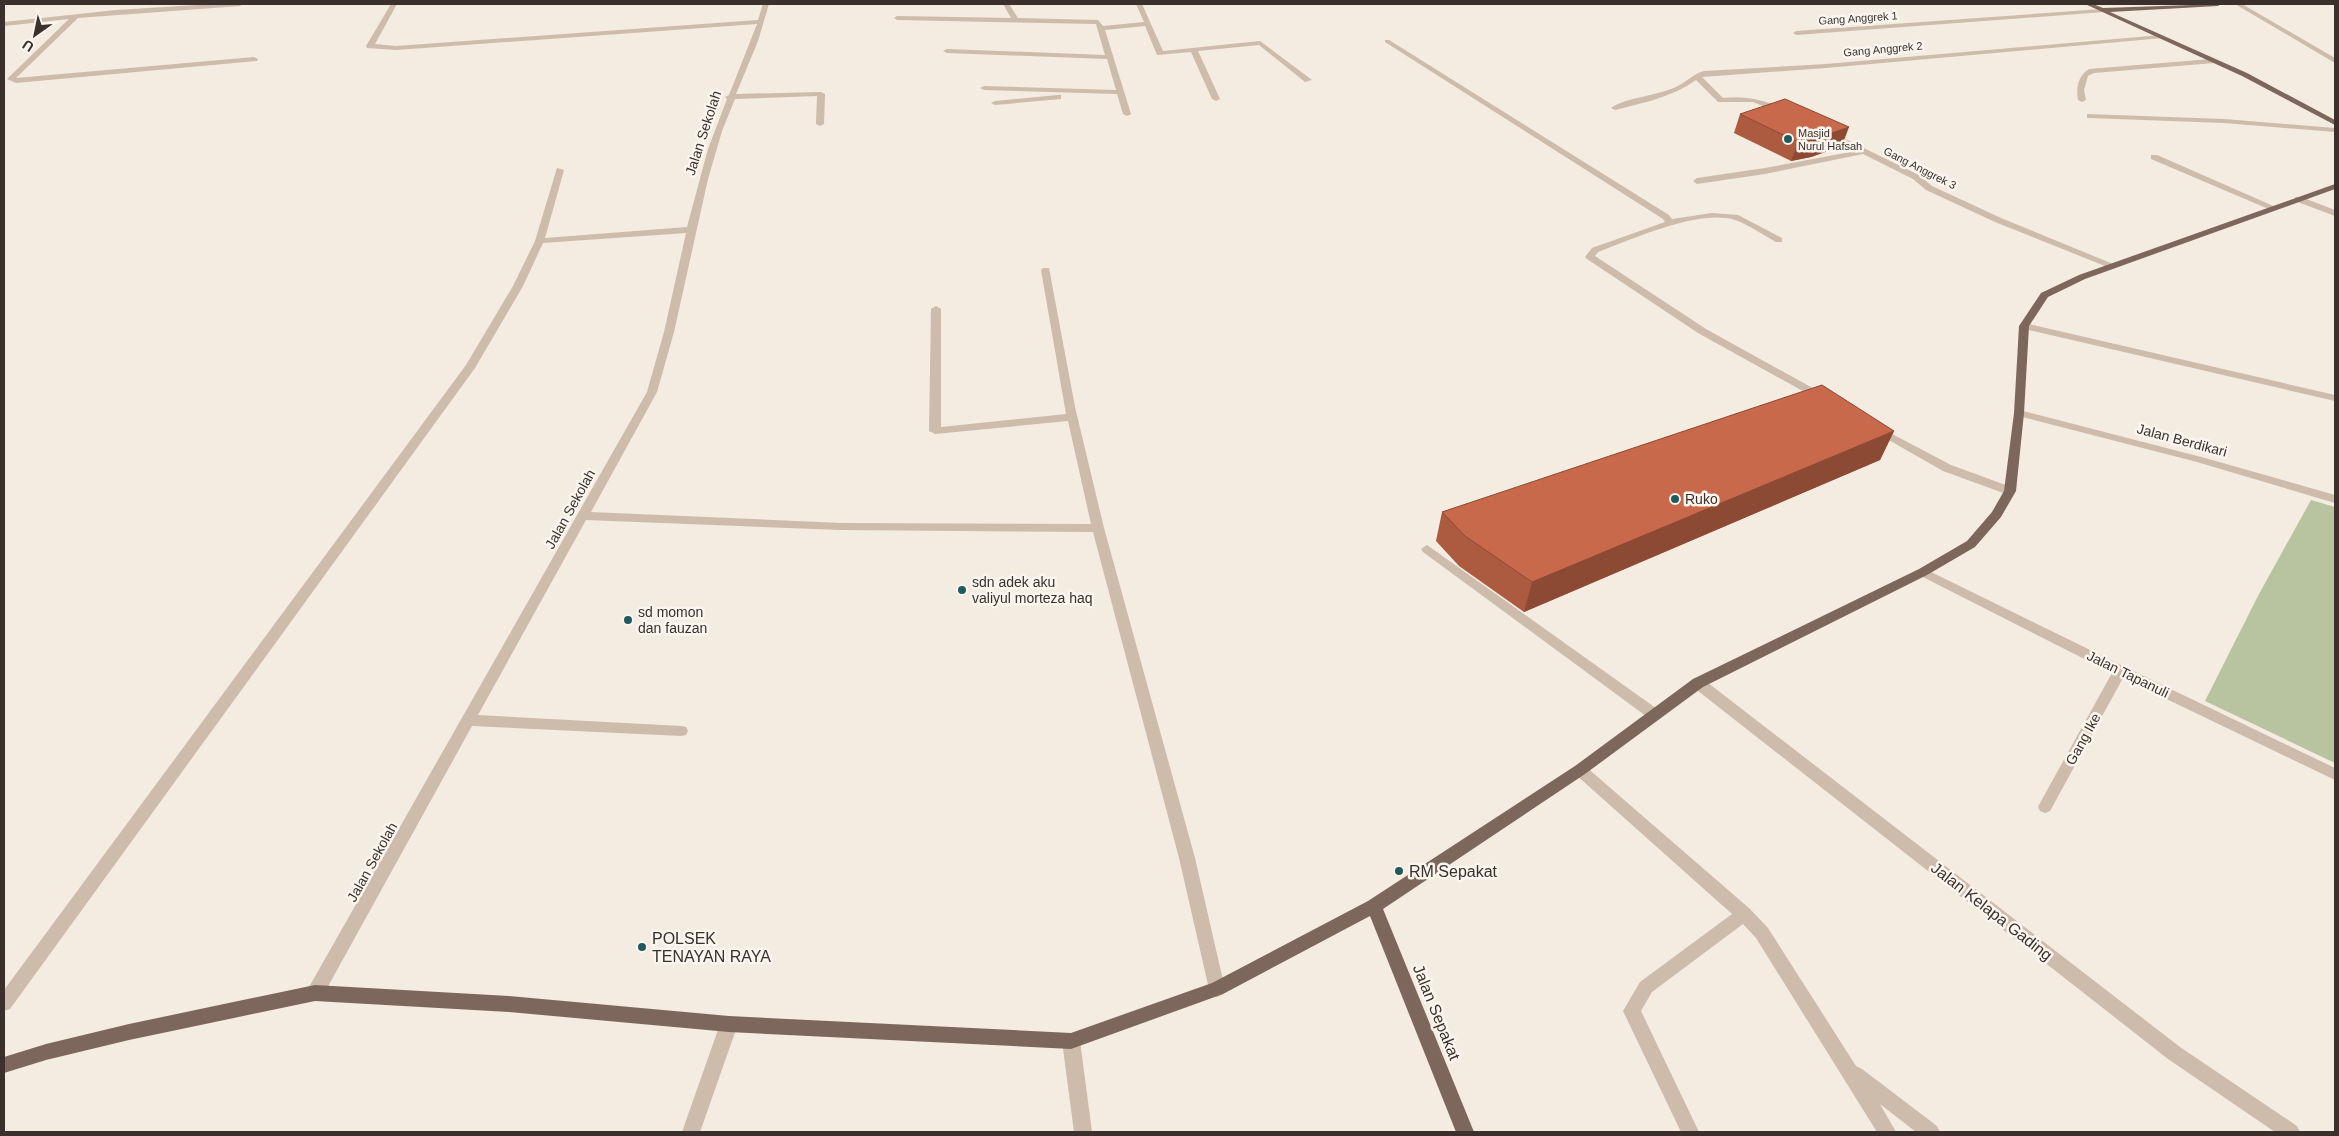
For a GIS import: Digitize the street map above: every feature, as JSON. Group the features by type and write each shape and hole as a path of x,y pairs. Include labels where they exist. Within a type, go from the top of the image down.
{"main road":[{"path":"2088,4 2211,60 2312,109 2335,123"},
{"path":"2102,11 2218,4"},
{"path":"4,1065 46,1052 130,1032 315,993 509,1004 729,1024 1071,1041 1217,989 1374,906 1580,770 1698,683 1923,572 1970,544 1997,514 2010,492 2019,413 2024,326 2044,295 2082,277 2335,186"},
{"name":"Jalan Sepakat","path":"1374,906 1465,1132"}],"street":[{"path":"4,24 76,16 240,4"},
{"path":"394,4 370,46 396,48 762,22"},
{"name":"Jalan Sekolah","path":"315,993 652,392 661,363 689,230 712,149 730,97 762,22 766,4"},
{"path":"1006,4 1016,20"},
{"path":"1139,4 1160,54 1260,43 1308,80"},
{"path":"2238,4 2335,61"},
{"name":"Gang Anggrek 1","path":"1796,33 2102,11"},
{"path":"76,16 11,79 16,81 254,60"},
{"path":"897,18 1098,22 1127,114"},
{"path":"1101,28 1148,24"},
{"name":"Gang Anggrek 2","path":"1615,108 1677,89 1696,76 2161,37"},
{"path":"1388,41 1650,206 1669,222"},
{"path":"1194,51 1216,99"},
{"path":"947,52 1110,57"},
{"path":"2082,100 2080,90 2085,75 2092,71 2211,60"},
{"path":"1696,76 1721,100 1744,98 1756,100 1794,117"},
{"path":"984,88 1120,92"},
{"path":"995,102 1120,92"},
{"path":"730,97 821,94 820,124"},
{"path":"2090,116 2224,121 2335,130"},
{"name":"Gang Anggrek 3","path":"1823,132 1916,177 1929,188 1998,220 2113,266"},
{"path":"1697,181 1765,171 1863,152"},
{"path":"2154,157 2274,208"},
{"path":"4,1003 471,366 518,286 540,241 560,170"},
{"path":"2298,199 2335,213"},
{"path":"1779,240 1738,218 1711,215 1669,222 1668,224 1595,250 1590,257 1702,331 1829,402"},
{"path":"540,241 689,230"},
{"path":"1046,270 1073,417 1098,528 1187,858 1217,989"},
{"path":"936,309 935,431 1073,417"},
{"path":"2024,326 2335,398"},
{"name":"Jalan Berdikari","path":"2019,413 2200,460 2335,499"},
{"path":"1871,425 1947,468 2010,492"},
{"path":"584,516 700,522 985,529 1098,528"},
{"path":"1428,549 1655,715"},
{"name":"Jalan Tapanuli","path":"1923,572 2120,671 2335,774"},
{"name":"Gang Ike","path":"2045,807 2120,671"},
{"name":"Jalan Kelapa Gading","path":"1698,683 2174,1053 2291,1132"},
{"path":"469,720 681,731"},
{"path":"1580,770 1744,914 1762,933 1850,1070 1887,1132"},
{"path":"1690,1132 1632,1010 1646,987 1744,914"},
{"path":"691,1132 729,1024"},
{"path":"1071,1041 1082,1132"},
{"path":"1850,1070 1931,1132"}],"green space":[{"path":"2311,500 2335,507 2335,763 2205,701 2259,594"}],"building":[{"path":"1785,99 1849,127 1818,138 1798,142 1740,114"},
{"name":"Ruko","path":"1822,385 1894,431 1532,582 1465,536 1442,512"}],"place":[{"name":"Masjid Nurul Hafsah","path":"1788,139"},
{"name":"Ruko","path":"1675,499"},
{"name":"sdn adek aku valiyul morteza haq","path":"962,590"},
{"name":"sd momon dan fauzan","path":"628,620"},
{"name":"RM Sepakat","path":"1399,871"},
{"name":"POLSEK TENAYAN RAYA","path":"642,947"}]}
